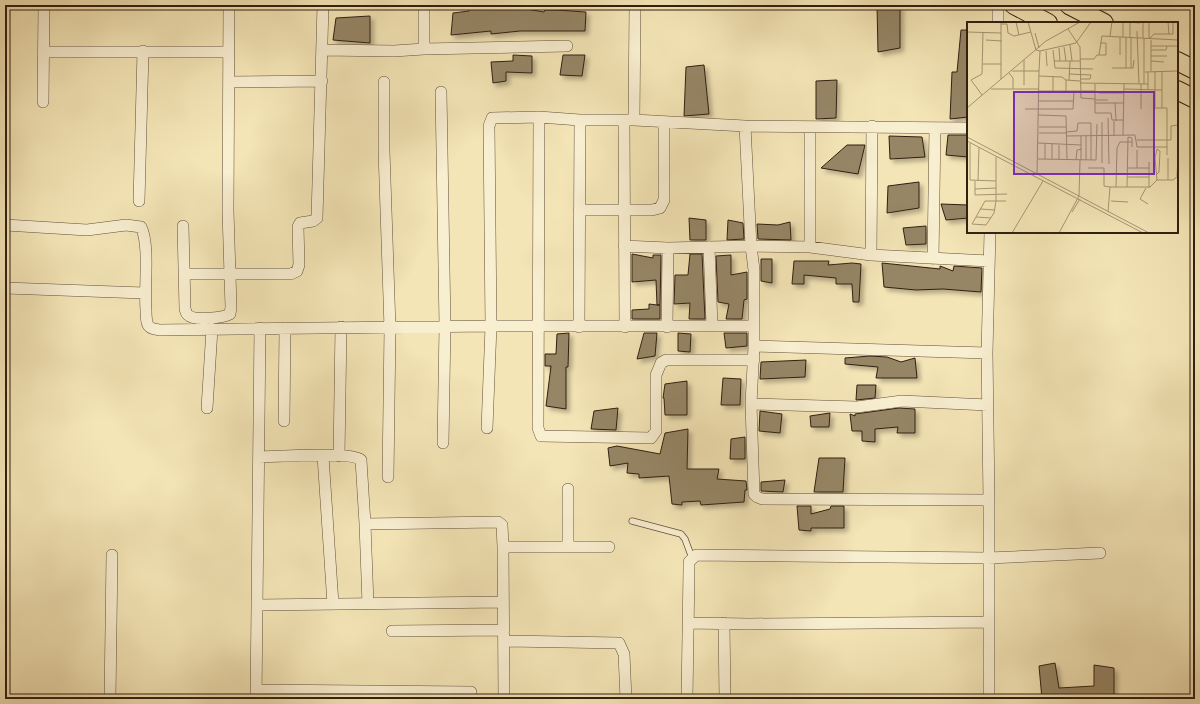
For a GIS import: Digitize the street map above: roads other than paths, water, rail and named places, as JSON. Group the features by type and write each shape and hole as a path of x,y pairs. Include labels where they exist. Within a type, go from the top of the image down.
{"main road":[{"path":"1014,5 1046,22"},
{"path":"1070,5 1096,17"},
{"path":"1178,62 1195,70"},
{"path":"1178,90 1195,99"}],"street":[{"path":"43,102 44,5"},
{"path":"183,226 185,309 188,315 193,318 224,317 230,314 231,307 228,211 229,5"},
{"path":"184,274 291,274 296,271 299,265 298,227 300,223 313,221 317,218 323,5"},
{"path":"424,5 424,49"},
{"path":"625,327 624,210 635,5"},
{"path":"998,5 998,22"},
{"path":"322,50 394,51 567,46"},
{"path":"139,201 143,51"},
{"path":"44,52 229,52"},
{"path":"229,82 322,81"},
{"path":"384,82 384,151 390,328 388,478"},
{"path":"440,92 445,326 443,443"},
{"path":"487,428 491,326 490,121 496,117 629,120 745,126 967,128"},
{"path":"539,117 540,327 538,428 541,436 652,438 656,431 656,375 661,363 666,360 754,360"},
{"path":"579,327 580,120"},
{"path":"580,210 652,210 660,208 664,200 664,122"},
{"path":"745,126 751,246 754,270 754,360 751,404 753,488 757,497 989,500"},
{"path":"871,255 872,126"},
{"path":"810,127 810,247"},
{"path":"932,259 935,128"},
{"path":"5,225 87,230 126,225 141,227 144,232 145,246 144,293 148,326 152,329 341,327 390,328 445,326 754,326"},
{"path":"989,699 987,354 990,233"},
{"path":"624,246 668,248 751,246 810,247 871,255 989,261"},
{"path":"709,247 712,326"},
{"path":"667,327 668,248"},
{"path":"5,288 144,293"},
{"path":"339,456 341,327"},
{"path":"260,328 256,694 471,692"},
{"path":"284,421 285,328"},
{"path":"207,408 212,329"},
{"path":"754,346 987,354"},
{"path":"751,404 857,407 902,401 988,405"},
{"path":"323,456 332,604"},
{"path":"259,457 339,456 358,457 361,460 368,604"},
{"path":"568,489 568,547"},
{"path":"364,524 498,522 502,525 504,547 504,699"},
{"path":"504,547 609,547"},
{"path":"687,699 689,569 692,558 701,554 988,558 1100,553"},
{"path":"110,699 112,555"},
{"path":"258,605 503,602"},
{"path":"688,623 988,622"},
{"path":"724,623 725,699"},
{"path":"392,631 619,643 624,654 626,699"}],"lane":[{"path":"632,521 680,534 684,539 692,558"}]}
